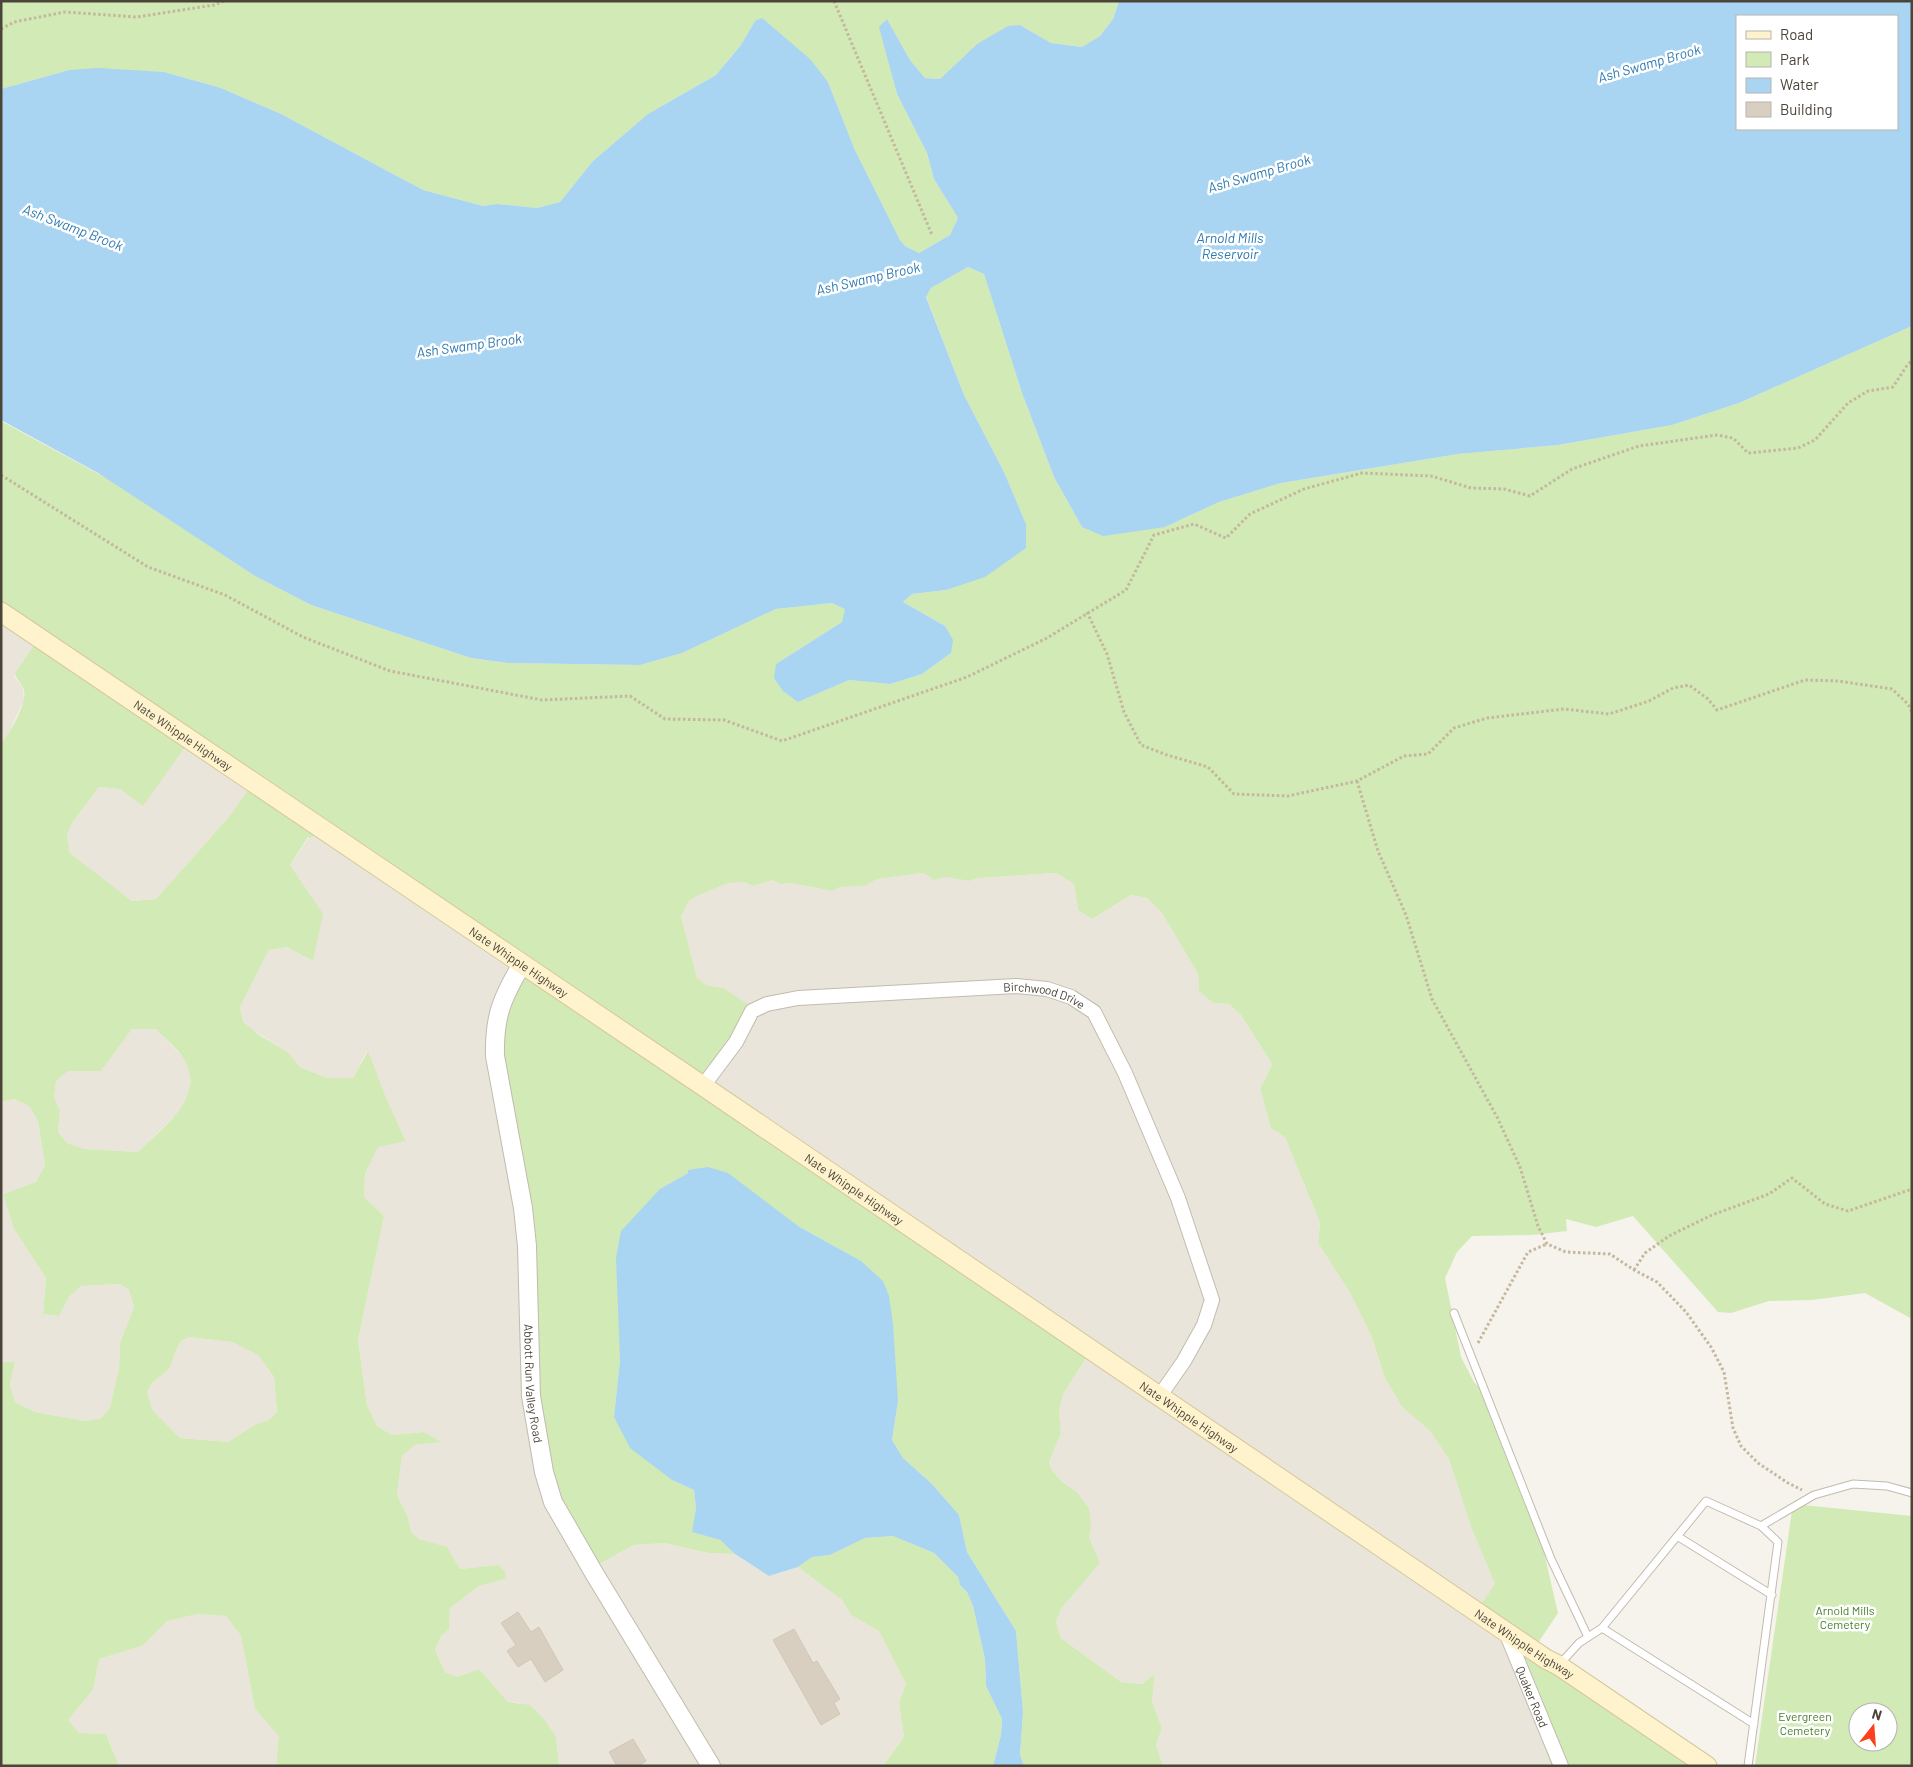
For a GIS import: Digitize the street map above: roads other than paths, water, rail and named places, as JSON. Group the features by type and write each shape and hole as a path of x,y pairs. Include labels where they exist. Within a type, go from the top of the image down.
{"main road":[{"name":"Nate Whipple Highway","path":"1,612 1546,1659 1558,1665 1707,1766"}],"street":[{"name":"Abbott Run Valley Road","path":"522,964 505,993 498,1014 494,1032 494,1056 523,1208 528,1246 531,1396 544,1472 553,1502 711,1766"},
{"name":"Birchwood Drive","path":"703,1086 736,1042 752,1011 767,1004 798,998 1016,986 1047,990 1071,997 1094,1012 1125,1074 1178,1198 1212,1300 1200,1332 1184,1361 1159,1397"},
{"name":"Quaker Road","path":"1504,1629 1561,1766"}],"lane":[{"path":"1454,1313 1551,1559 1588,1637"},
{"path":"1761,1526 1814,1495 1854,1484 1887,1486 1912,1493"},
{"path":"1558,1665 1579,1643 1602,1628 1706,1501 1761,1526 1778,1542 1748,1766"},
{"path":"1677,1536 1772,1595"},
{"path":"1602,1628 1754,1724"}],"water":[{"name":"Arnold Mills Reservoir","path":"1119,1 1912,1 1912,326 1739,403 1672,425 1558,445 1458,454 1281,483 1219,502 1165,527 1103,536 1082,527 1054,477 1022,393 984,274 968,267 931,288 926,297 964,395 1004,472 1026,524 1026,548 985,577 946,590 912,594 903,602 945,626 953,640 951,653 922,674 890,684 849,680 798,702 783,691 774,678 776,664 842,622 845,609 832,603 776,609 682,653 640,665 508,663 471,658 311,605 255,576 98,473 1,420 1,89 69,70 98,68 164,72 221,88 281,114 423,190 483,206 497,204 537,208 560,202 593,161 648,114 716,75 741,45 755,21 762,18 810,59 828,82 854,148 900,240 905,246 919,253 950,235 958,218 934,179 927,153 897,94 879,27 887,19 910,60 925,78 940,79 977,44 1008,26 1020,25 1051,43 1082,47 1100,36 1113,19"},
{"path":"708,1167 728,1173 798,1226 861,1261 883,1281 889,1296 893,1324 898,1401 892,1440 903,1458 932,1484 959,1515 967,1552 1016,1631 1023,1712 1020,1755 1024,1766 993,1766 1001,1735 1002,1719 986,1686 985,1659 973,1606 967,1592 960,1585 958,1577 934,1553 893,1536 865,1538 830,1555 812,1557 798,1567 769,1576 735,1554 720,1540 692,1532 696,1508 694,1490 672,1480 630,1448 614,1417 620,1360 616,1258 621,1231 660,1189 688,1173 688,1170"}],"water label":[{"name":"Ash Swamp Brook","path":"1649,63"},
{"name":"Ash Swamp Brook","path":"1259,173"},
{"name":"Ash Swamp Brook","path":"73,227"},
{"name":"Ash Swamp Brook","path":"868,278"},
{"name":"Ash Swamp Brook","path":"469,345"}],"park label":[{"name":"Arnold Mills Cemetery","path":"1845,1617"},
{"name":"Evergreen Cemetery","path":"1805,1723"}]}
